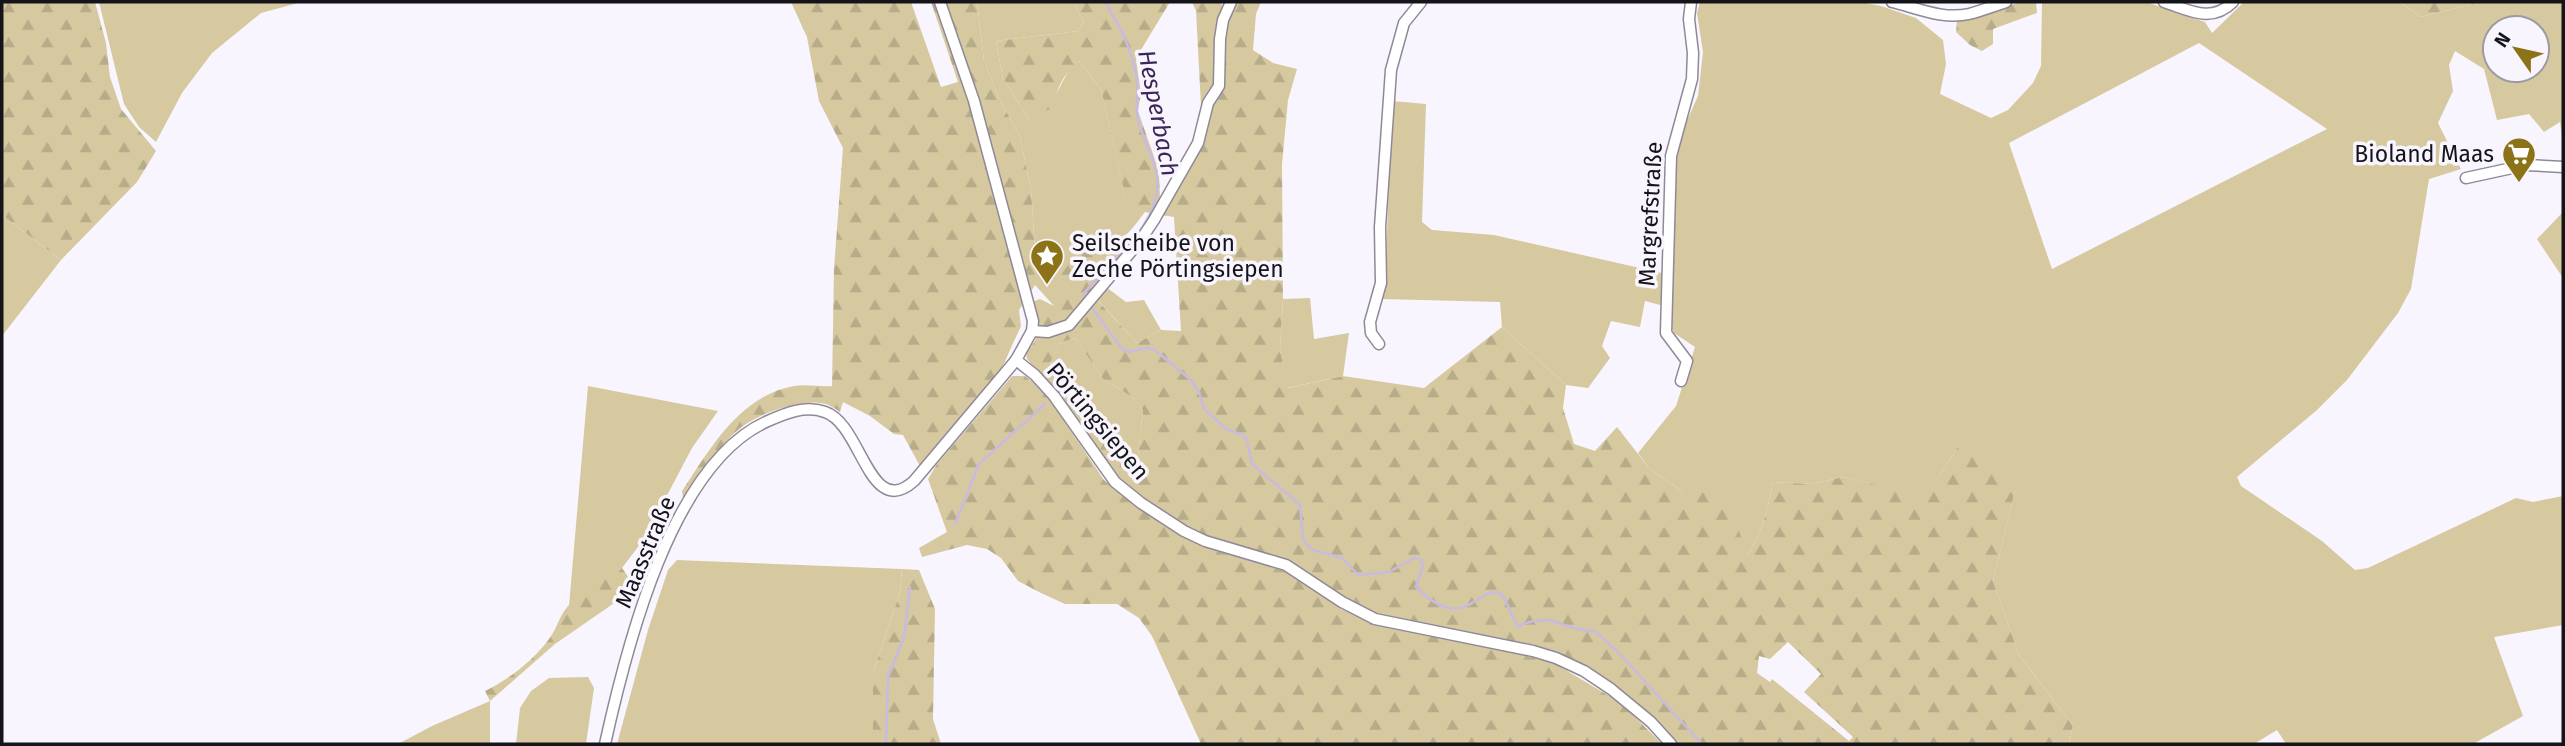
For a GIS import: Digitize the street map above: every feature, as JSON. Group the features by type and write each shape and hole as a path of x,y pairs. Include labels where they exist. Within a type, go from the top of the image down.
{"street":[{"path":"940,2 976,108 1033,321 1032,331 1048,332 1066,328 1140,241 1198,143 1208,103 1219,86 1220,39 1223,20 1231,2"},
{"path":"1379,344 1371,333 1370,322 1381,284 1380,227 1391,70 1404,23 1421,2"},
{"name":"Margrefstraße","path":"1681,381 1687,361 1666,333 1671,156 1692,79 1693,53 1689,19 1691,2"},
{"path":"1892,2 1954,16 2006,2"},
{"path":"2164,2 2207,15 2219,12 2233,2"},
{"path":"2466,178 2525,165 2563,167"},
{"name":"Pörtingsiepen","path":"1032,331 1016,360 1035,375 1054,396 1115,482 1184,531 1205,541 1286,565 1342,602 1375,619 1533,651 1575,666 1611,689 1651,722 1671,744"},
{"name":"Maasstraße","path":"605,744 618,686 637,622 669,538 704,477 738,440 754,427 790,411 824,411 837,417 846,427 873,477 881,486 888,491 900,491 914,481 1016,360"}],"green space":[{"path":"2,2 95,2 106,43 110,77 121,109 156,151 137,182 61,260 2,215"},
{"path":"99,2 302,2 261,13 212,53 182,93 156,142 139,127 124,104"},
{"path":"791,2 911,2 941,87 958,82 931,2 977,2 984,61 998,96 1020,137 1031,189 1035,285 1019,310 1021,326 999,374 920,466 903,435 894,434 870,416 843,402 840,412 826,404 805,403 780,408 756,418 738,430 715,454 683,498 682,491 715,442 728,426 757,401 794,386 832,386 834,269 843,148 819,101 807,37"},
{"path":"977,2 1073,2 1084,21 1079,31 996,41 1003,79 1029,119 1054,98 1071,66 1079,61 1101,89 1127,203 1145,212 1119,240 1082,247 1054,306 1035,285 1031,189 1020,137 998,96 984,61"},
{"path":"1073,2 1170,2 1136,58 1141,94 1138,111 1159,171 1160,199 1194,144 1201,106 1196,11 1192,2 1221,2 1223,10 1235,2 1261,2 1256,14 1253,50 1273,63 1297,69 1288,100 1282,164 1283,299 1280,350 1288,388 1343,376 1424,388 1502,327 1566,385 1563,408 1574,444 1595,451 1617,427 1649,468 1683,492 1710,493 1736,521 1747,556 1764,520 1773,482 1810,484 1844,477 1915,495 1941,474 1957,448 1981,452 1994,458 2015,491 1993,581 2019,655 2073,726 2069,744 1677,744 1586,667 1374,614 1349,602 1289,562 1205,536 1144,499 1120,479 1102,458 1064,401 1027,359 1026,353 1038,334 1032,302 1040,299 1054,306 1058,278 1082,247 1126,238 1121,258 1091,293 1137,343 1161,330 1181,331 1174,217 1145,212 1127,204 1101,89 1079,61 1062,82 1054,107 1029,119 1003,79 996,41 1079,31 1084,21","holes":["1075,338 1103,379 1132,397 1143,410 1138,455 1100,424 1050,363 1060,343","1788,642 1821,674 1804,692 1853,737 1849,741 1772,679 1770,682 1757,673 1759,656 1770,659"]},
{"path":"1700,2 1860,2 1881,6 1916,18 1943,40 1946,64 1940,94 1991,118 2008,110 2033,83 2041,66 2042,2 2146,2 2205,22 2212,33 2244,2 2400,2 2420,17 2482,2 2563,2 2563,143 2560,122 2544,132 2529,114 2497,120 2488,84 2551,84 2551,14 2481,14 2481,67 2455,51 2449,65 2453,91 2438,123 2461,169 2429,179 2411,289 2398,313 2347,380 2317,410 2237,477 2241,486 2322,541 2355,570 2368,568 2516,498 2533,502 2563,496 2563,625 2494,637 2523,716 2473,744 2286,744 2277,730 2254,744 2069,744 2073,726 2019,655 1993,581 2015,491 1957,448 1941,474 1915,496 1844,477 1810,484 1773,482 1764,520 1747,556 1683,492 1649,468 1638,453 1676,406 1695,347 1674,333 1669,321 1675,160 1681,134 1698,96 1703,52 1697,13","holes":["2199,43 2327,129 2052,269 2009,143"]},
{"path":"2020,2 2036,2 2037,13 1993,29 1993,44 1982,51 1970,45 1956,32 1957,20 1964,21"},
{"path":"2400,2 2482,2 2420,17"},
{"path":"1392,101 1426,104 1422,222 1432,230 1494,235 1662,273 1664,306 1645,301 1640,327 1611,321 1602,346 1610,358 1588,388 1566,385 1502,327 1500,302 1381,299 1385,286"},
{"path":"2563,212 2563,278 2537,239"},
{"path":"2,215 61,260 2,336"},
{"path":"1106,287 1126,302 1144,300 1161,330 1137,343 1097,299"},
{"path":"1310,298 1314,339 1349,333 1343,376 1287,388 1280,350 1283,299"},
{"path":"1075,338 1103,379 1132,397 1143,410 1138,456 1100,424 1050,362 1060,343"},
{"path":"1012,376 1025,376 1044,391 1104,480 1138,508 1180,535 1210,549 1294,574 1341,609 1372,623 1554,663 1621,703 1662,744 1201,744 1152,636 1139,618 1117,604 1065,604 1018,581 1001,558 987,549 967,545 922,557 919,548 947,532 928,479 937,464"},
{"path":"588,386 718,411 692,448 644,539 622,568 569,606"},
{"path":"677,560 902,569 900,592 873,673 873,744 617,744 648,630 668,570"},
{"path":"622,568 636,588 555,644 490,701 485,691 512,675 536,655 552,635 568,606"},
{"path":"902,569 919,570 935,609 933,719 941,744 873,744 873,673 900,592"},
{"path":"588,677 594,688 586,744 516,744 520,708 531,691 549,678"},
{"path":"490,701 490,744 398,744 432,726"}],"waterway":[{"name":"Hesperbach","path":"1086,300 1085,292 1144,225 1157,193 1157,176 1137,114 1137,81 1133,60 1105,2"},
{"name":"Hesperbach","path":"1090,305 1122,349 1129,352 1146,348 1155,350 1192,381 1199,392 1204,409 1226,429 1243,435 1252,464 1300,505 1303,539 1313,550 1342,558 1358,575 1389,572 1414,558 1421,560 1423,565 1416,587 1433,601 1447,607 1458,608 1491,592 1499,593 1518,626 1533,621 1551,620 1596,632 1620,654 1702,744"},
{"path":"955,524 979,464 1045,404"},
{"path":"886,744 888,677 904,637 910,587"}],"place":[{"name":"Bioland Maas","path":"2519,184"},
{"name":"Seilscheibe von Zeche Pörtingsiepen","path":"1047,286"}]}
